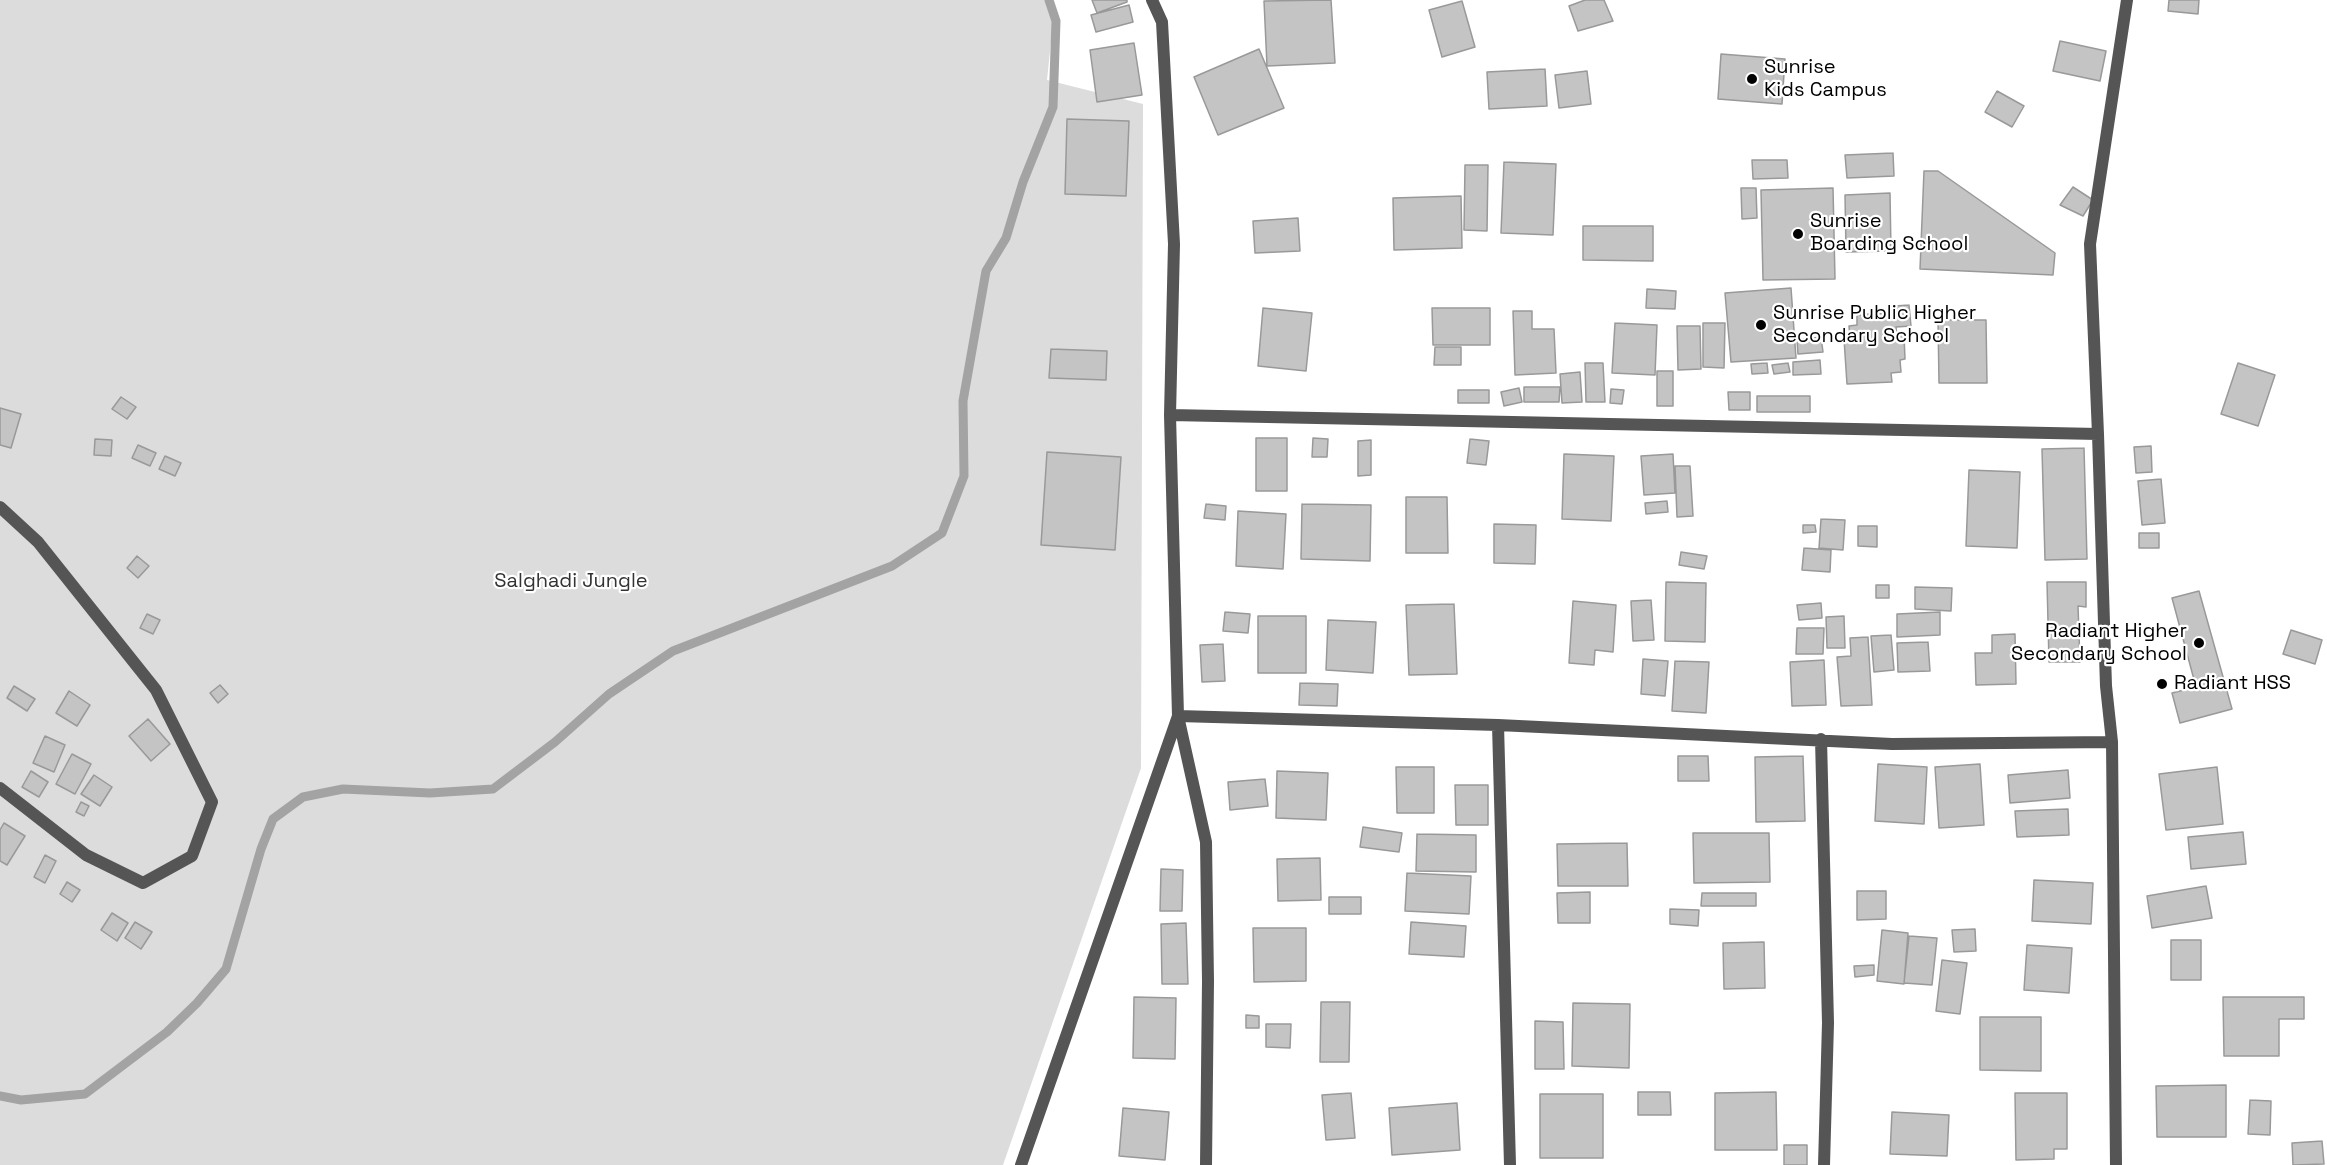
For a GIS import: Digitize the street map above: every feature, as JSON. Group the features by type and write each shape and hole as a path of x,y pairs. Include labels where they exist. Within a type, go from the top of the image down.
{"street":[{"path":"1152,0 1162,22 1174,244 1170,415 1178,716 1206,842 1206,1165"},
{"path":"2116,1165 2112,742 2106,686 2090,244 2127,0"},
{"path":"1170,415 2098,434"},
{"path":"0,507 38,542 156,690 212,802 192,856 143,883 86,855 0,788"},
{"path":"1178,716 1498,725 1892,744 2112,742"},
{"path":"1021,1165 1178,716"},
{"path":"1498,725 1510,1165"},
{"path":"1821,739 1828,1023 1824,1165"}],"green space":[{"name":"Salghadi Jungle","path":"0,0 1045,0 1053,22 1047,80 1143,104 1141,768 1003,1165 0,1165"}],"building":[{"path":"1092,0 1127,0 1127,2 1097,13"},
{"path":"1331,0 1335,63 1267,66 1264,1"},
{"path":"1585,0 1604,0 1613,21 1578,31 1569,6"},
{"path":"2169,0 2199,0 2198,14 2168,11"},
{"path":"1462,1 1475,47 1442,57 1429,10"},
{"path":"1129,5 1133,22 1096,32 1091,15"},
{"path":"2060,41 2106,51 2100,81 2053,71"},
{"path":"1134,43 1142,95 1097,102 1090,50"},
{"path":"1259,49 1284,108 1218,135 1194,77"},
{"name":"Sunrise Kids Campus","path":"1721,54 1785,59 1782,104 1718,99"},
{"path":"1545,69 1547,106 1489,109 1487,72"},
{"path":"1587,71 1591,104 1559,108 1555,75"},
{"path":"1997,91 2024,106 2012,127 1985,112"},
{"path":"1067,119 1129,121 1126,196 1065,194"},
{"path":"1893,153 1894,176 1847,178 1845,155"},
{"path":"1752,160 1787,160 1788,178 1753,179"},
{"path":"1504,162 1556,164 1553,235 1501,233"},
{"path":"1465,165 1488,165 1487,231 1464,230"},
{"path":"1924,171 1938,171 2055,253 2053,275 1920,269"},
{"path":"2073,187 2093,200 2083,216 2060,205"},
{"path":"1741,188 1756,188 1757,218 1742,219"},
{"name":"Sunrise Boarding School","path":"1833,188 1835,279 1763,280 1761,190"},
{"path":"1890,193 1891,251 1846,252 1845,195"},
{"path":"1461,196 1462,248 1394,250 1393,198"},
{"path":"1298,218 1300,251 1255,253 1253,221"},
{"path":"1583,226 1653,226 1653,261 1583,260"},
{"name":"Sunrise Public Higher Secondary School","path":"1791,288 1796,358 1731,362 1725,293"},
{"path":"1647,289 1676,291 1675,309 1646,308"},
{"path":"1909,305 1911,326 1896,327 1897,336 1904,335 1905,359 1900,360 1901,372 1891,373 1892,382 1847,384 1844,339 1850,339 1849,326 1857,325 1857,315 1895,312 1895,306"},
{"path":"1263,308 1312,313 1306,371 1258,366"},
{"path":"1432,308 1490,308 1490,345 1433,345"},
{"path":"1513,311 1532,311 1532,329 1554,329 1556,373 1515,375"},
{"path":"1938,320 1986,320 1987,383 1939,383"},
{"path":"1615,323 1657,325 1655,375 1612,373"},
{"path":"1703,323 1725,323 1724,368 1703,367"},
{"path":"1677,326 1700,326 1701,369 1678,370"},
{"path":"1821,337 1823,352 1798,354 1797,340"},
{"path":"1435,347 1461,347 1461,365 1434,365"},
{"path":"1051,349 1107,351 1106,380 1049,378"},
{"path":"1820,360 1821,374 1793,375 1793,362"},
{"path":"1585,363 1603,363 1605,402 1586,402"},
{"path":"1767,363 1768,373 1752,374 1751,364"},
{"path":"1788,363 1790,372 1774,374 1772,365"},
{"path":"2238,363 2275,375 2258,426 2221,414"},
{"path":"1657,371 1673,371 1673,406 1657,406"},
{"path":"1580,372 1582,402 1562,403 1560,374"},
{"path":"1524,387 1560,387 1559,402 1524,402"},
{"path":"1519,388 1522,402 1504,406 1501,392"},
{"path":"1611,389 1624,390 1622,404 1610,403"},
{"path":"1458,390 1489,390 1489,403 1458,403"},
{"path":"1728,392 1750,392 1750,410 1729,410"},
{"path":"1757,396 1810,396 1810,412 1757,412"},
{"path":"121,397 136,407 127,419 112,409"},
{"path":"0,408 21,414 11,448 0,445"},
{"path":"1256,438 1287,438 1287,491 1256,491"},
{"path":"1313,438 1328,439 1327,457 1312,457"},
{"path":"95,439 112,440 111,456 94,455"},
{"path":"1470,439 1489,441 1486,465 1467,463"},
{"path":"1371,440 1371,475 1358,476 1358,441"},
{"path":"138,445 156,453 150,466 132,458"},
{"path":"2151,446 2152,472 2136,473 2134,447"},
{"path":"2084,448 2087,559 2045,560 2042,449"},
{"path":"1047,452 1121,457 1115,550 1041,545"},
{"path":"1564,454 1614,456 1611,521 1562,519"},
{"path":"1673,454 1675,493 1644,495 1641,456"},
{"path":"165,456 181,463 175,476 159,469"},
{"path":"1675,466 1690,466 1693,516 1677,517"},
{"path":"1969,470 2020,472 2017,548 1966,546"},
{"path":"2161,479 2165,523 2142,525 2138,481"},
{"path":"1406,497 1447,497 1448,553 1406,553"},
{"path":"1667,501 1668,512 1646,514 1645,503"},
{"path":"1206,504 1226,506 1225,520 1204,518"},
{"path":"1302,504 1371,505 1370,561 1301,559"},
{"path":"1238,511 1286,514 1283,569 1236,566"},
{"path":"1821,519 1845,520 1843,550 1819,548"},
{"path":"1494,524 1536,525 1535,564 1494,563"},
{"path":"1803,525 1815,525 1816,532 1803,533"},
{"path":"1858,526 1877,526 1877,547 1858,546"},
{"path":"2139,533 2159,533 2159,548 2139,548"},
{"path":"1804,548 1831,550 1830,572 1802,570"},
{"path":"1681,552 1707,556 1704,569 1679,565"},
{"path":"137,556 149,566 138,578 127,568"},
{"path":"1666,582 1706,583 1705,642 1665,641"},
{"path":"2047,582 2086,582 2086,607 2078,606 2080,662 2049,662"},
{"path":"1876,585 1889,585 1889,598 1876,598"},
{"path":"1915,587 1952,588 1951,611 1915,609"},
{"name":"Radiant Higher Secondary School","path":"2199,591 2232,709 2180,723 2172,693 2196,687 2172,598"},
{"path":"1651,600 1654,640 1633,641 1631,601"},
{"path":"1573,601 1616,605 1613,652 1595,650 1594,665 1569,663"},
{"path":"1821,603 1822,618 1799,620 1797,605"},
{"path":"1454,604 1457,674 1409,675 1406,605"},
{"path":"1225,612 1250,614 1248,633 1223,631"},
{"path":"1940,612 1940,635 1897,637 1897,614"},
{"path":"147,614 160,620 153,634 140,628"},
{"path":"1258,616 1306,616 1306,673 1258,673"},
{"path":"1844,616 1845,648 1827,648 1826,617"},
{"path":"1328,620 1376,622 1373,673 1326,670"},
{"path":"1797,628 1824,628 1823,654 1796,654"},
{"path":"2291,630 2322,640 2315,664 2283,654"},
{"path":"2015,634 2016,684 1976,685 1975,653 1992,653 1992,635"},
{"path":"1891,635 1894,670 1874,672 1871,636"},
{"path":"1868,637 1872,705 1841,706 1837,657 1851,656 1850,638"},
{"path":"1928,642 1930,671 1898,672 1897,643"},
{"path":"1223,644 1225,681 1202,682 1200,645"},
{"path":"1643,659 1668,661 1665,696 1641,694"},
{"path":"1824,660 1826,705 1792,706 1790,662"},
{"path":"1675,661 1709,662 1706,713 1672,711"},
{"path":"1300,683 1338,684 1337,706 1299,705"},
{"path":"220,685 228,694 218,703 210,693"},
{"path":"14,686 35,699 27,711 7,698"},
{"path":"69,691 90,705 77,726 56,713"},
{"path":"148,719 170,744 151,761 129,736"},
{"path":"45,736 65,745 54,772 33,763"},
{"path":"72,754 91,764 75,794 56,784"},
{"path":"1678,756 1708,756 1709,781 1678,781"},
{"path":"1803,756 1805,821 1756,822 1755,757"},
{"path":"1878,764 1927,767 1924,824 1875,821"},
{"path":"1980,764 1984,825 1939,828 1935,767"},
{"path":"1396,767 1434,767 1434,813 1397,813"},
{"path":"2217,767 2223,824 2166,830 2159,774"},
{"path":"2068,770 2070,798 2010,803 2008,775"},
{"path":"31,771 48,782 39,797 22,787"},
{"path":"1277,771 1328,773 1326,820 1276,818"},
{"path":"94,775 112,787 100,806 81,794"},
{"path":"1265,779 1268,806 1230,810 1228,782"},
{"path":"1455,785 1488,785 1488,825 1456,825"},
{"path":"81,802 89,806 84,816 76,812"},
{"path":"2068,809 2069,835 2017,837 2015,811"},
{"path":"4,823 25,836 7,865 0,861 0,830"},
{"path":"1363,827 1402,833 1399,852 1360,847"},
{"path":"2243,832 2246,864 2191,869 2188,837"},
{"path":"1693,833 1769,833 1770,882 1694,883"},
{"path":"1417,834 1476,835 1476,872 1416,871"},
{"path":"1627,843 1628,886 1558,886 1557,844"},
{"path":"45,855 56,861 45,883 34,877"},
{"path":"1320,858 1321,900 1278,901 1277,859"},
{"path":"1161,869 1183,870 1182,911 1160,911"},
{"path":"1407,873 1471,876 1469,914 1405,911"},
{"path":"2034,880 2093,883 2091,924 2032,921"},
{"path":"67,882 80,890 72,902 60,894"},
{"path":"2206,886 2212,918 2152,928 2147,896"},
{"path":"1857,891 1886,891 1886,919 1857,920"},
{"path":"1590,892 1590,923 1558,923 1557,893"},
{"path":"1702,893 1756,893 1756,906 1701,906"},
{"path":"1329,897 1361,897 1361,914 1329,914"},
{"path":"1670,909 1699,910 1698,926 1670,924"},
{"path":"112,913 128,923 117,941 101,930"},
{"path":"135,922 152,932 141,949 125,938"},
{"path":"1411,922 1466,926 1464,957 1409,954"},
{"path":"1186,923 1188,984 1162,984 1161,924"},
{"path":"1253,928 1306,928 1306,981 1254,982"},
{"path":"1975,929 1976,951 1954,952 1952,930"},
{"path":"1882,930 1908,933 1904,984 1877,981"},
{"path":"1909,936 1937,938 1932,985 1904,983"},
{"path":"2171,940 2201,940 2201,980 2171,980"},
{"path":"1764,942 1765,988 1724,989 1723,943"},
{"path":"2027,945 2072,948 2069,993 2024,990"},
{"path":"1942,960 1967,963 1960,1014 1936,1011"},
{"path":"1874,965 1874,975 1855,977 1854,966"},
{"path":"1134,997 1176,998 1175,1059 1133,1058"},
{"path":"2223,997 2304,997 2304,1019 2279,1019 2279,1056 2224,1056"},
{"path":"1321,1002 1350,1002 1349,1062 1320,1062"},
{"path":"1573,1003 1630,1004 1629,1068 1572,1066"},
{"path":"1246,1015 1259,1016 1259,1028 1246,1028"},
{"path":"1980,1017 2041,1017 2041,1071 1980,1070"},
{"path":"1535,1021 1563,1022 1564,1069 1535,1069"},
{"path":"1266,1024 1291,1024 1290,1048 1266,1047"},
{"path":"2226,1085 2226,1137 2157,1137 2156,1086"},
{"path":"1638,1092 1670,1092 1671,1115 1638,1115"},
{"path":"1776,1092 1777,1150 1715,1150 1715,1093"},
{"path":"1351,1093 1355,1138 1326,1140 1322,1095"},
{"path":"2015,1093 2067,1093 2067,1149 2054,1149 2054,1159 2016,1160"},
{"path":"1540,1094 1603,1094 1603,1158 1540,1158"},
{"path":"2250,1100 2271,1101 2270,1135 2248,1134"},
{"path":"1457,1103 1460,1150 1392,1155 1389,1108"},
{"path":"1123,1108 1169,1112 1165,1160 1119,1156"},
{"path":"1892,1112 1949,1115 1947,1156 1890,1154"},
{"path":"2322,1141 2324,1164 2293,1165 2292,1143"},
{"path":"1784,1145 1807,1145 1807,1165 1784,1165"}],"waterway":[{"path":"0,1096 21,1100 85,1094 167,1032 197,1003 226,969 261,849 273,819 303,797 343,789 430,793 493,789 555,742 609,694 673,651 892,566 942,533 964,476 963,401 986,271 1006,238 1023,182 1053,107 1056,21 1049,0"}],"place":[{"name":"Sunrise Kids Campus","path":"1752,79"},
{"name":"Sunrise Boarding School","path":"1798,234"},
{"name":"Sunrise Public Higher Secondary School","path":"1761,325"},
{"name":"Radiant Higher Secondary School","path":"2199,643"},
{"name":"Radiant HSS","path":"2162,684"}]}
